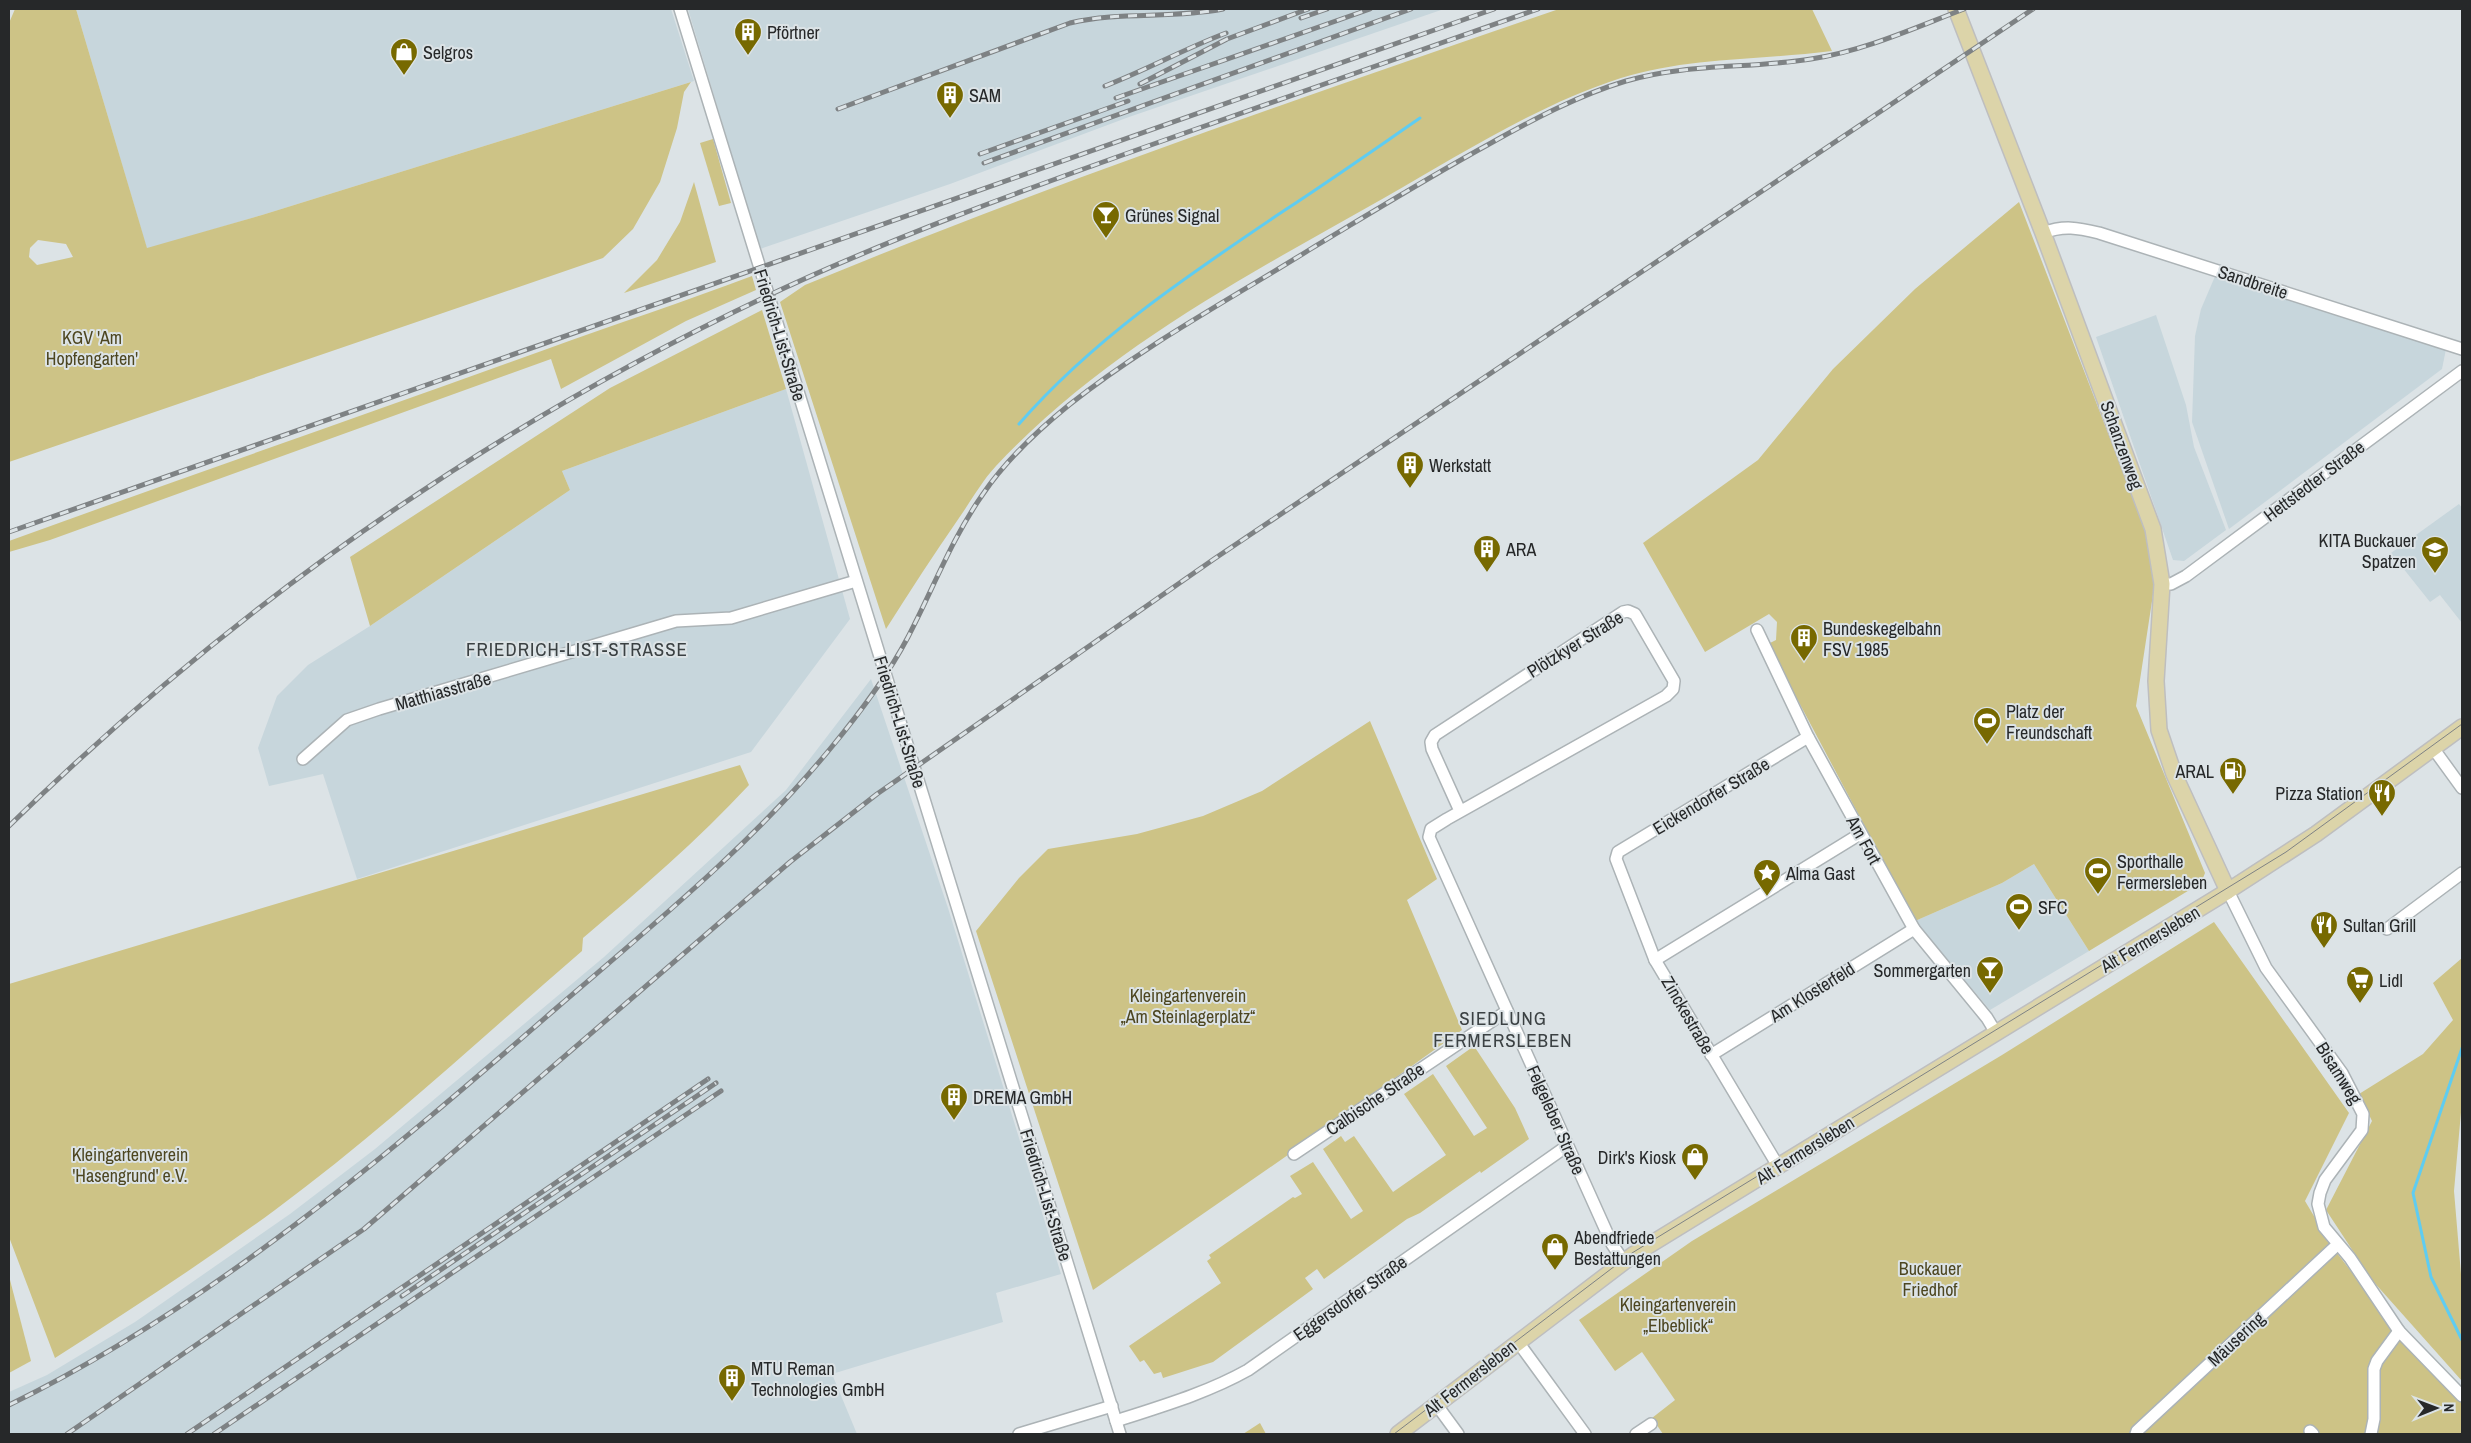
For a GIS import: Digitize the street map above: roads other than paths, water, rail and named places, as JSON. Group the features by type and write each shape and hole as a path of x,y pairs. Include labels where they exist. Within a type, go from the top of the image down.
{"main road":[{"name":"Schanzenweg","path":"1956,9 2043,232 2151,524 2158,551 2162,584 2156,681 2159,730 2174,774 2228,891"},
{"name":"Alt Fermersleben","path":"1398,1434 1624,1262 2228,891 2316,834 2462,726"}],"street":[{"name":"Friedrich-List-Straße","path":"680,9 1120,1434"},
{"name":"Sandbreite","path":"2043,232 2062,227 2078,228 2099,233 2462,349"},
{"name":"Hettstedter Straße","path":"2162,584 2171,584 2186,576 2462,371"},
{"name":"Matthiasstraße","path":"303,759 347,720 379,709 672,622 731,618 856,581"},
{"name":"Plötzkyer Straße","path":"1447,818 1460,811 1666,696 1673,689 1674,681 1635,614 1628,611 1623,612 1435,735 1431,742 1432,749 1460,811"},
{"name":"Am Fort","path":"1757,630 1808,737 1914,929 1987,1018 1996,1033"},
{"name":"Eickendorfer Straße","path":"1616,856 1618,852 1808,737"},
{"path":"2433,748 2462,788"},
{"name":"Felgeleber Straße","path":"1447,818 1431,829 1429,837 1567,1146 1612,1244 1624,1262"},
{"path":"1655,960 1860,834"},
{"name":"Zinckestraße","path":"1616,856 1619,869 1655,960 1778,1166"},
{"path":"2387,929 2462,873"},
{"name":"Bisamweg","path":"2228,891 2262,962 2342,1073 2363,1114 2362,1130 2325,1180 2320,1193 2319,1215 2324,1226 2337,1245 2350,1258 2399,1331 2462,1396"},
{"name":"Am Klosterfeld","path":"1711,1055 1914,929"},
{"name":"Calbische Straße","path":"1294,1154 1507,1011"},
{"name":"Eggersdorfer Straße","path":"1116,1421 1193,1396 1225,1383 1248,1370 1567,1146"},
{"name":"Mäusering","path":"2136,1434 2137,1431 2337,1245"},
{"path":"2371,1434 2374,1419 2374,1369 2399,1331"},
{"path":"1518,1342 1585,1434"},
{"path":"1436,1404 1458,1434"},
{"path":"1019,1434 1112,1406"},
{"path":"1636,1434 1651,1424"}],"waterway":[{"path":"1019,424 1048,392 1079,363 1145,308 1214,258 1420,118"},
{"path":"2462,1048 2413,1193 2431,1277 2462,1340"}],"tram line":[{"path":"1394,1434 1632,1253 2286,852 2462,724"}],"railway":[{"path":"838,109 1070,23 1108,17 1185,14 1223,9"},
{"path":"1140,84 1227,39 1308,9"},
{"path":"1301,18 1327,9"},
{"path":"1116,98 1370,9"},
{"path":"984,163 1411,9"},
{"path":"9,532 1494,9"},
{"path":"9,826 94,746 181,671 271,599 364,530 460,466 558,406 659,350 810,276 953,217 1099,163 1538,9"},
{"path":"9,1405 84,1365 157,1321 228,1274 297,1223 431,1116 701,883 800,784 841,736 872,695 908,637 962,528 992,481 1045,425 1097,383 1156,343 1399,196 1507,134 1574,100 1608,87 1649,75 1672,71 1788,62 1831,55 1870,45 1964,9"},
{"path":"67,1434 364,1229 790,862 877,794 1214,559 2033,9"},
{"path":"1105,86 1226,33"},
{"path":"980,154 1128,101"},
{"path":"187,1434 708,1079"},
{"path":"402,1296 716,1083"},
{"path":"214,1434 721,1091"}],"place":[{"name":"Pförtner","path":"748,56"},
{"name":"Selgros","path":"404,76"},
{"name":"SAM","path":"950,119"},
{"name":"Grünes Signal","path":"1106,239"},
{"name":"Werkstatt","path":"1410,489"},
{"name":"ARA","path":"1487,573"},
{"name":"KITA Buckauer Spatzen","path":"2435,574"},
{"name":"Bundeskegelbahn FSV 1985","path":"1804,662"},
{"name":"Platz der Freundschaft","path":"1987,745"},
{"name":"ARAL","path":"2233,795"},
{"name":"Pizza Station","path":"2382,817"},
{"name":"Sporthalle Fermersleben","path":"2098,895"},
{"name":"Alma Gast","path":"1767,897"},
{"name":"SFC","path":"2019,931"},
{"name":"Sultan Grill","path":"2324,949"},
{"name":"Sommergarten","path":"1990,994"},
{"name":"Lidl","path":"2360,1004"},
{"name":"DREMA GmbH","path":"954,1121"},
{"name":"Dirk's Kiosk","path":"1695,1181"},
{"name":"Abendfriede Bestattungen","path":"1555,1271"},
{"name":"MTU Reman Technologies GmbH","path":"732,1402"}],"district":[{"name":"FRIEDRICH-LIST-STRASSE","path":"577,649"},
{"name":"SIEDLUNG FERMERSLEBEN","path":"1503,1029"}],"park label":[{"name":"KGV 'Am Hopfengarten'","path":"92,347"},
{"name":"Kleingartenverein „Am Steinlagerplatz“","path":"1188,1005"},
{"name":"Kleingartenverein 'Hasengrund' e.V.","path":"130,1164"},
{"name":"Buckauer Friedhof","path":"1930,1278"},
{"name":"Kleingartenverein „Elbeblick“","path":"1678,1314"}]}
